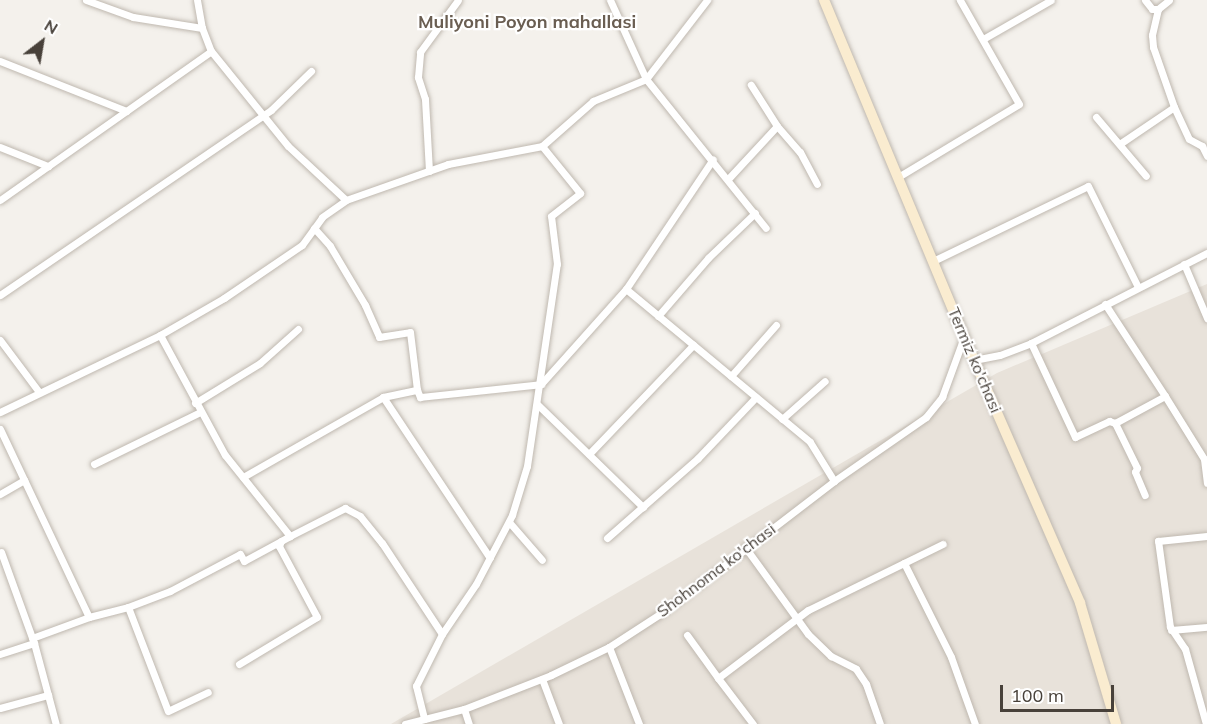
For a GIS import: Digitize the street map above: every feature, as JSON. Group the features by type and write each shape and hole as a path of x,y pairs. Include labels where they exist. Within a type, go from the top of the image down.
{"main road":[{"name":"Termiz ko'chasi","path":"824,0 964,337 1080,603 1116,724"}],"street":[{"path":"86,0 133,17 202,28"},
{"path":"197,0 202,28 211,51 288,146 346,200"},
{"path":"429,171 425,99 418,77 420,52 458,0"},
{"path":"610,0 646,79 713,159 766,228"},
{"path":"0,412 160,335 224,298 302,245 322,217 346,200 448,164 542,146 594,101 646,79 707,0"},
{"path":"898,177 1019,104 960,0"},
{"path":"983,39 1051,0"},
{"path":"1145,0 1148,7 1158,9"},
{"path":"1169,0 1158,9 1152,35 1153,47 1189,140 1202,146 1207,156"},
{"path":"0,200 211,51"},
{"path":"0,61 126,111"},
{"path":"0,295 263,116 311,71"},
{"path":"751,85 777,126 800,152 817,184"},
{"path":"1121,143 1174,106"},
{"path":"1096,117 1121,143 1146,176"},
{"path":"728,178 777,126"},
{"path":"424,719 416,686 442,634 476,584 509,522 527,466 541,384 557,264 551,216 580,193 542,146"},
{"path":"0,147 48,166"},
{"path":"314,228 330,246 365,305 379,337 410,332 417,390 420,397 541,384 626,289 713,159"},
{"path":"933,261 1088,186 1138,287"},
{"path":"658,316 708,258 754,213"},
{"path":"974,360 1000,356 1031,344 1207,253"},
{"path":"1184,264 1207,318"},
{"path":"626,289 810,442 834,481"},
{"path":"1105,304 1204,459 1207,483"},
{"path":"731,376 776,325"},
{"path":"195,403 260,363 298,329"},
{"path":"160,335 225,455 290,536"},
{"name":"Shohnoma ko'chasi","path":"405,724 464,709 542,679 609,647 666,609 834,481 926,417 942,397 964,337"},
{"path":"0,340 39,392"},
{"path":"1031,344 1075,437 1109,421 1115,423 1137,468 1135,472 1145,495"},
{"path":"589,454 693,345"},
{"path":"782,419 825,381"},
{"path":"243,477 383,397 417,390"},
{"path":"1115,423 1165,396"},
{"path":"383,397 489,558"},
{"path":"607,538 698,458 756,397"},
{"path":"537,404 643,507"},
{"path":"94,464 201,412"},
{"path":"0,429 89,617"},
{"path":"0,494 24,480"},
{"path":"0,654 89,617 129,607 170,591 240,554 244,561 345,508 353,510 382,543 442,634"},
{"path":"509,522 542,560"},
{"path":"1206,724 1185,649 1172,630 1158,541 1207,536"},
{"path":"239,664 317,617 279,546 281,541"},
{"path":"718,678 796,618 828,599 943,544"},
{"path":"745,547 796,618 831,656 856,669 866,684 880,724"},
{"path":"1,552 33,640 56,724"},
{"path":"904,563 951,657 975,724"},
{"path":"129,607 168,711 208,693"},
{"path":"1172,630 1207,627"},
{"path":"687,635 753,724"},
{"path":"609,647 639,724"},
{"path":"542,679 559,724"},
{"path":"0,708 48,695"},
{"path":"464,709 469,724"}],"shaded area":[{"path":"1207,284 1207,724 391,724 997,373"}],"district":[{"name":"Muliyoni Poyon mahallasi","path":"527,22"}]}
